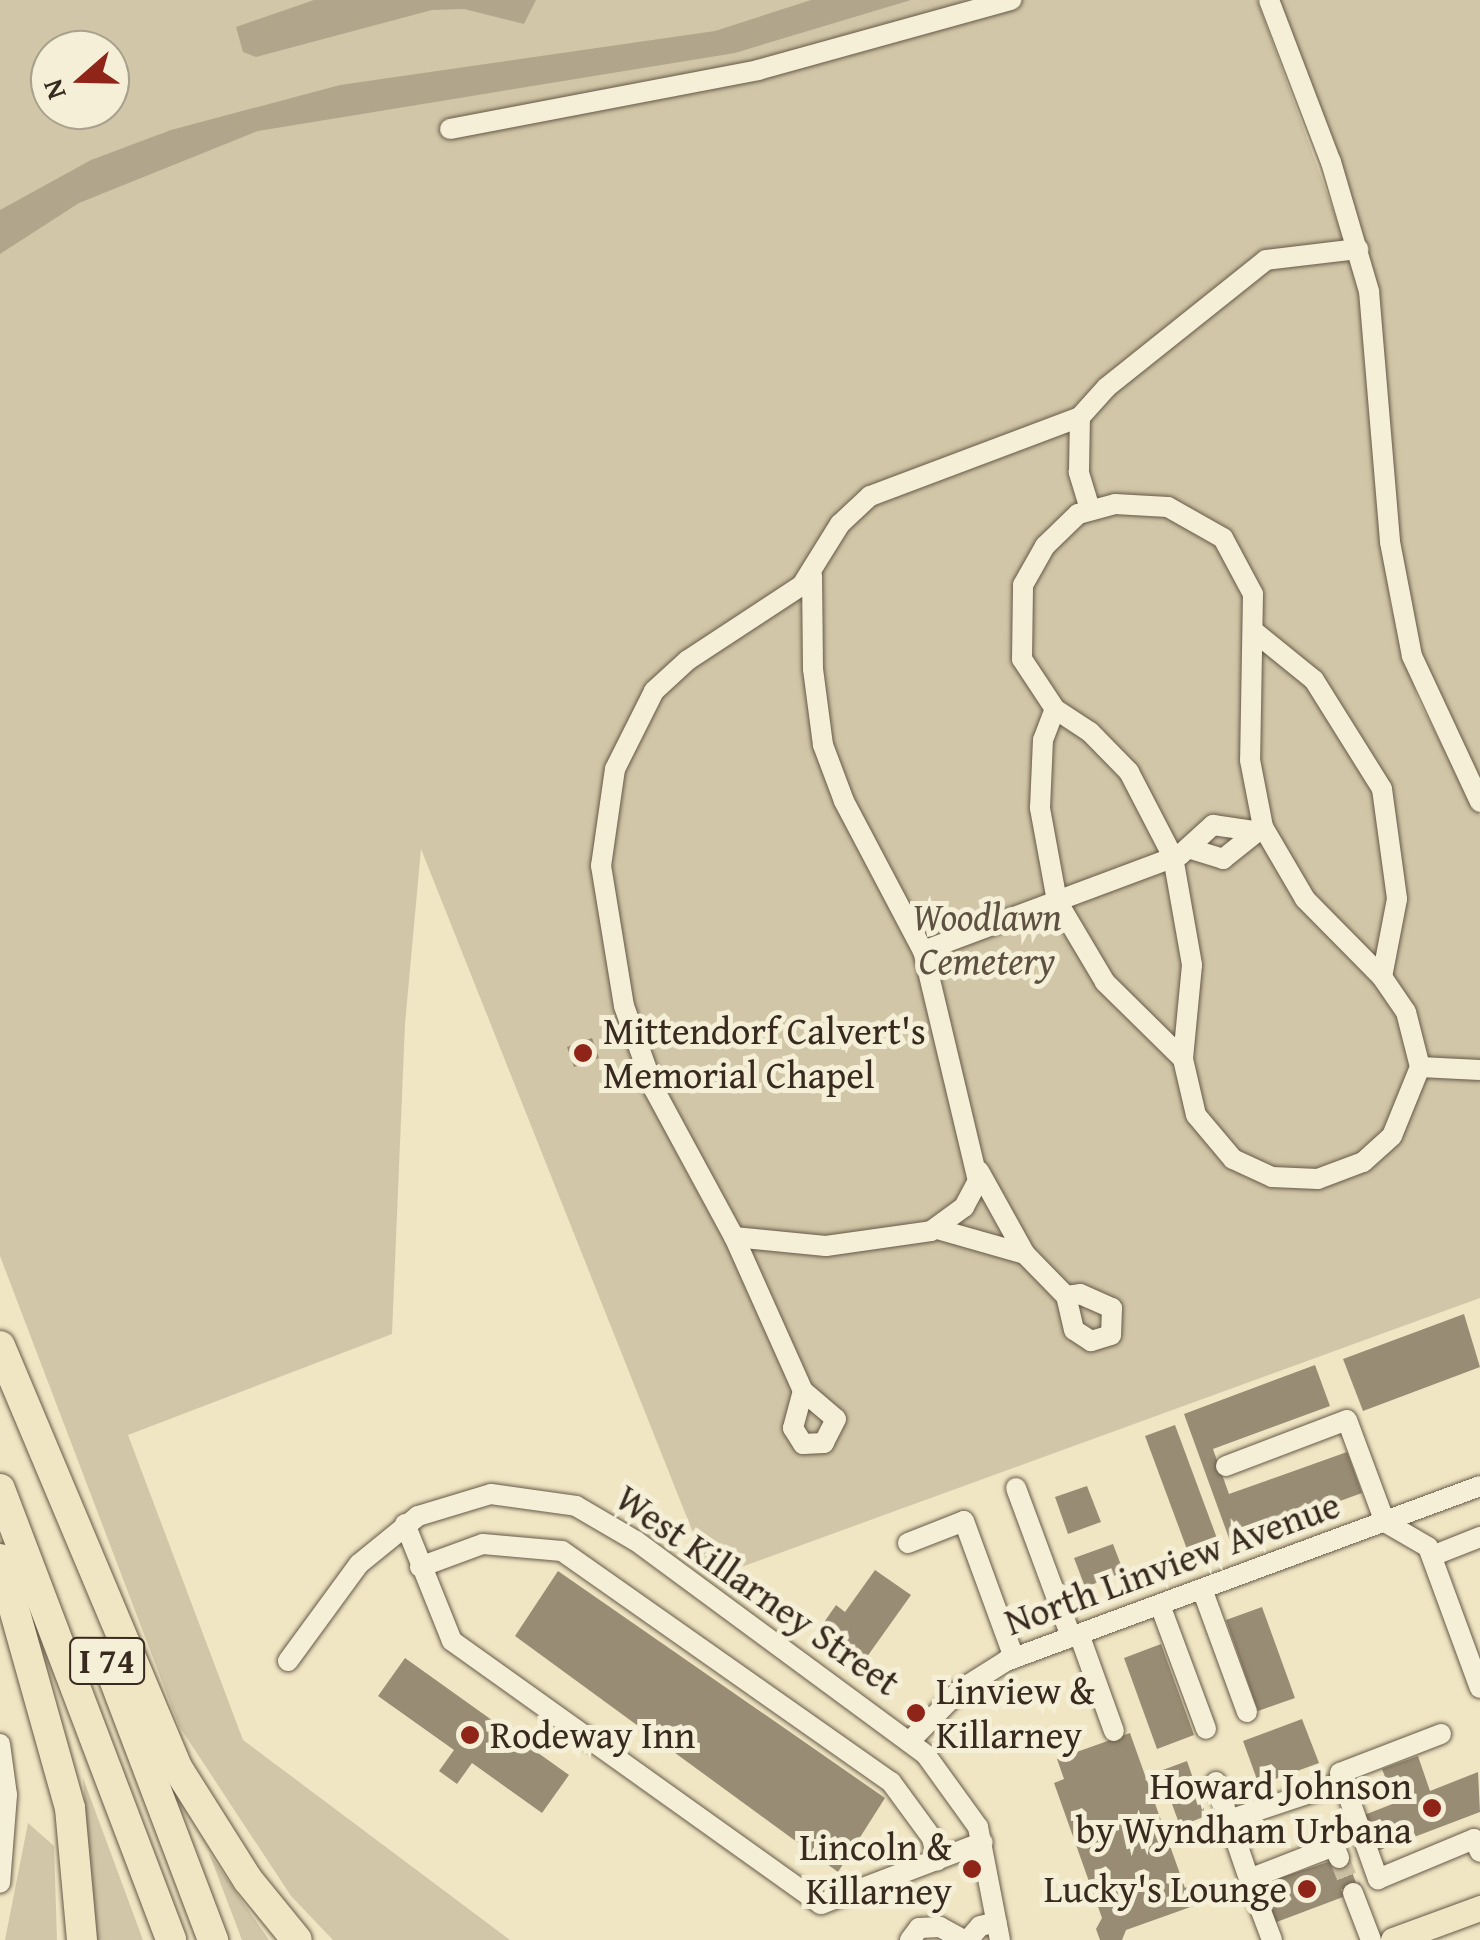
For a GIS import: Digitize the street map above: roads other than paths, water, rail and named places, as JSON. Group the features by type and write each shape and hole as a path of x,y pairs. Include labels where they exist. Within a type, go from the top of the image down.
{"highway":[{"path":"0,1346 171,1754 230,1853 297,1940"},
{"name":"I 74","path":"0,1382 212,1940"},
{"name":"I 74","path":"0,1489 171,1940"},
{"path":"0,1559 70,1808 82,1940"}],"main road":[{"path":"1393,1940 1480,1908"}],"street":[{"path":"450,129 741,74 1011,0"},
{"path":"1269,0 1358,249 1371,308 1401,612 1422,687 1480,802"},
{"path":"803,1391 734,1237 654,1089 628,1020 605,914 602,830 615,769 654,691 812,576 840,524 870,496 1080,417 1163,338 1252,268 1282,256 1358,249"},
{"path":"1080,417 1079,472 1090,509"},
{"path":"1146,503 1204,523 1246,571 1256,634 1248,714 1258,829 1321,920 1382,977 1406,1012 1420,1067 1404,1120 1380,1150 1338,1174 1294,1180 1254,1170 1221,1150 1196,1115 1183,1059 1192,965 1182,853 1128,772 1055,708 1022,659 1019,603 1045,546 1090,509 1146,503"},
{"path":"812,576 813,669 823,745 844,802 923,951 978,1169 1025,1254 1066,1296"},
{"path":"1256,634 1314,680 1382,789 1397,900 1382,977"},
{"path":"1055,708 1044,740 1040,808 1057,901 1106,982 1183,1059"},
{"path":"923,951 1182,853 1214,825 1258,829"},
{"path":"1182,853 1223,859 1258,829"},
{"path":"1420,1067 1480,1070"},
{"path":"937,1228 964,1206 978,1169"},
{"path":"734,1237 826,1246 937,1228 1025,1254"},
{"path":"1226,1466 1347,1420 1385,1522 1428,1547 1480,1688"},
{"name":"North Linview Avenue","path":"910,1741 960,1690 1014,1658 1480,1486"},
{"path":"1016,1488 1114,1731"},
{"name":"West Killarney Street","path":"288,1660 359,1564 405,1524 445,1504 491,1494 576,1506 636,1541 910,1741 959,1793 983,1842 999,1931"},
{"path":"908,1543 964,1520 1014,1658"},
{"path":"405,1524 452,1642 821,1904 983,1842"},
{"path":"1432,1556 1480,1537"},
{"path":"420,1567 483,1544 562,1551 891,1782 932,1838 936,1860"},
{"path":"1202,1589 1248,1712"},
{"path":"1160,1604 1206,1730"},
{"path":"1362,1918 1378,1879 1340,1773 1441,1734"},
{"path":"0,1744 7,1795 0,1882"},
{"path":"1216,1782 1272,1940"},
{"path":"1229,1820 1343,1782"},
{"path":"1378,1879 1474,1838 1480,1852"},
{"path":"1248,1879 1334,1846 1340,1858"},
{"path":"1353,1894 1370,1940"},
{"path":"910,1940 919,1928 940,1928 966,1940 980,1926 999,1931"}],"tunnel":[{"path":"1339,1858 1353,1893"}],"place":[{"name":"Mittendorf Calvert's Memorial Chapel","path":"583,1053"},
{"name":"Linview & Killarney","path":"916,1713"},
{"name":"Rodeway Inn","path":"470,1735"},
{"name":"Howard Johnson by Wyndham Urbana","path":"1432,1808"},
{"name":"Lincoln & Killarney","path":"972,1869"},
{"name":"Lucky's Lounge","path":"1307,1889"}],"park label":[{"name":"Woodlawn Cemetery","path":"987,939"}]}
